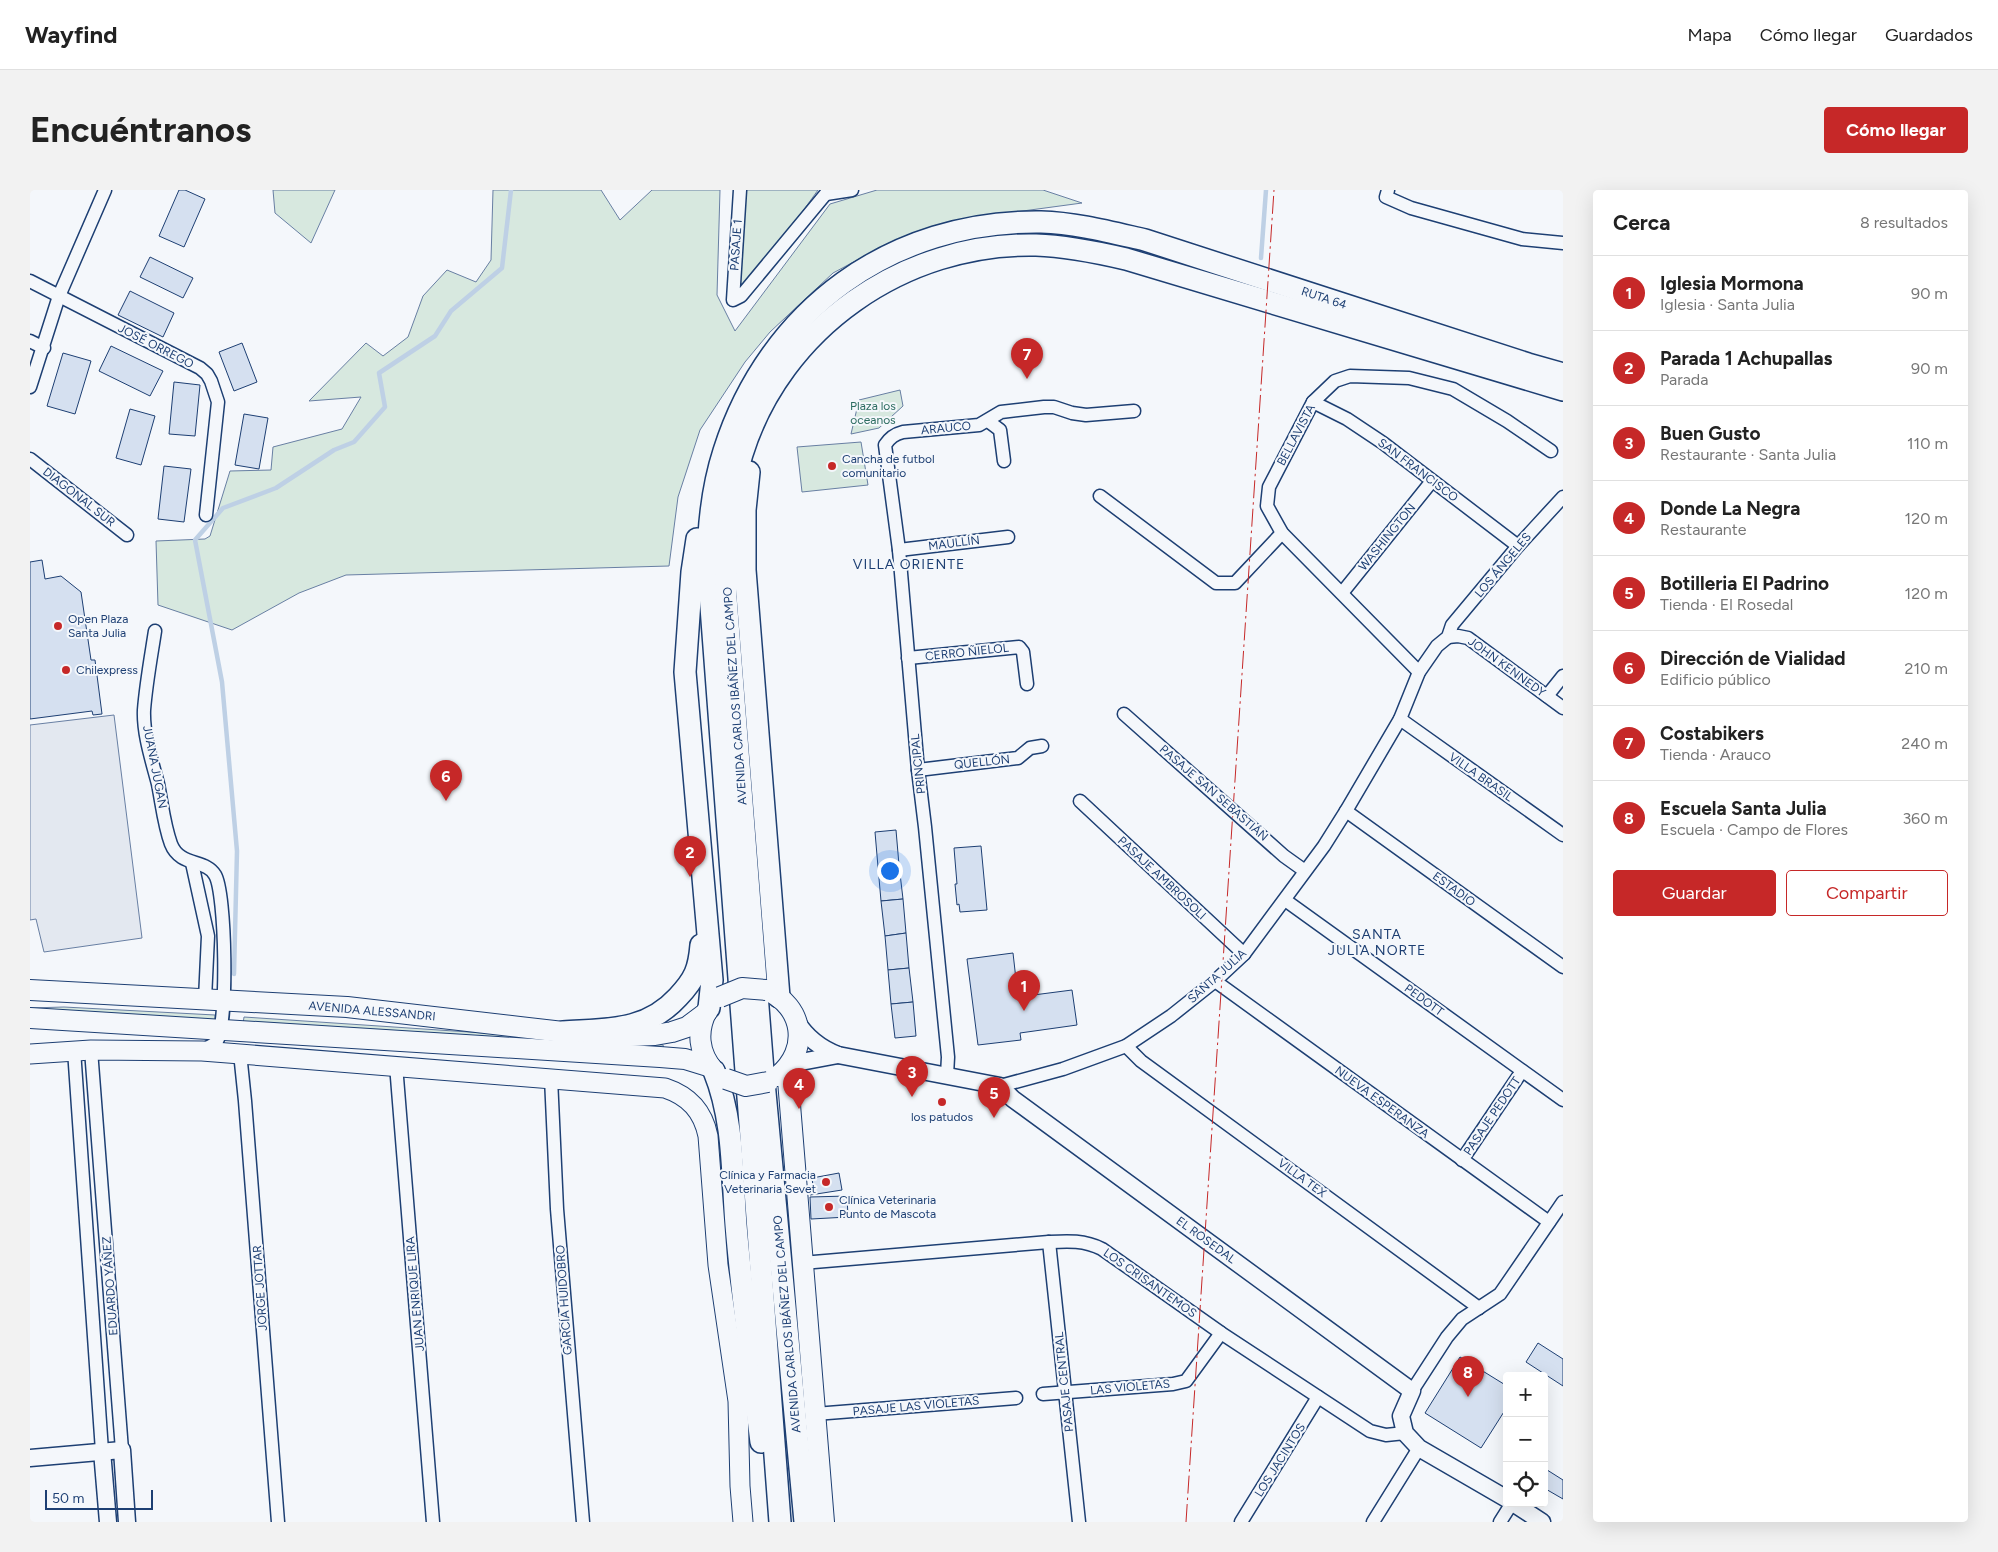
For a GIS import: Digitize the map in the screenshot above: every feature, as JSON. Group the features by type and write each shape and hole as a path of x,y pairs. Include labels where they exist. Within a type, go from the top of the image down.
{"highway":[{"name":"AVENIDA CARLOS IBÁÑEZ DEL CAMPO","path":"779,1522 708,590 708,544 713,497 718,474 738,414 773,354 810,310 848,278 892,253 915,243 965,229 1041,222 1084,225"},
{"name":"RUTA 64","path":"1084,225 1145,240 1563,374"},
{"name":"AVENIDA CARLOS IBÁÑEZ DEL CAMPO","path":"805,1522 764,1071 726,597 726,544 729,508 742,455 761,408 773,387 798,352 830,320 850,304 895,276 917,266 959,253 1016,245 1054,246 1126,258 1228,289"},
{"name":"RUTA 64","path":"1228,289 1563,390"},
{"path":"761,408 748,480 744,540 772,993"},
{"path":"712,1006 712,980 685,672 695,551 705,510 718,474"},
{"path":"563,1032 629,1026 651,1019 674,1002 688,987 700,965 704,900"},
{"path":"717,1072 726,1109 740,1273 762,1457 772,1504 779,1522"}],"main road":[{"path":"30,1018 685,1059 746,1086 768,1082 789,1066 798,1047 799,1034 797,1022 788,1005 772,993 742,988 712,1006 701,1026 700,1040 703,1054 717,1072"},
{"name":"AVENIDA ALESSANDRI","path":"30,990 346,1007 563,1032 629,1036 672,1032 687,1026 712,1006"},
{"path":"30,1054 82,1050 240,1053 665,1088 689,1100 702,1116 708,1136 719,1274 738,1401 740,1486 743,1522"},
{"name":"AVENIDA CARLOS IBÁÑEZ DEL CAMPO","path":"789,1066 802,1263 824,1522"}],"street":[{"path":"30,387 59,296 105,190"},
{"name":"PASAJE 1","path":"740,190 733,300 737,300 741,296 827,192"},
{"path":"827,192 852,190"},
{"path":"1387,194 1411,208 1522,239 1563,243"},
{"name":"JOSÉ ORREGO","path":"30,281 174,354 207,374 218,402 206,515"},
{"path":"30,341 44,348"},
{"name":"BELLAVISTA","path":"1419,672 1282,533 1266,506 1269,487 1313,402 1335,380 1350,376 1409,378 1453,389 1507,421 1551,451"},
{"name":"SAN FRANCISCO","path":"1313,402 1347,419 1382,443 1518,546"},
{"name":"ARAUCO","path":"885,452 885,445 889,439 903,432 979,425 1001,412 1044,407 1054,407 1086,415 1134,411"},
{"path":"988,421 1000,430 1004,461"},
{"name":"PRINCIPAL","path":"885,452 899,550 918,770 948,1057 947,1076"},
{"name":"DIAGONAL SUR","path":"30,459 127,536"},
{"name":"WASHINGTON","path":"1342,593 1432,481"},
{"path":"1100,496 1216,583 1235,583 1282,533"},
{"name":"LOS ÁNGELES","path":"1448,637 1452,625 1518,546 1563,497"},
{"name":"MAULLÍN","path":"899,550 1008,537"},
{"name":"JUANA JUGAN","path":"155,631 144,711 146,734 172,845 179,856 210,869 217,877 225,936 214,1000"},
{"name":"SANTA JULIA","path":"797,1022 809,1038 838,1055 1000,1086 1063,1069 1126,1046 1171,1016 1215,981 1244,954 1324,846 1400,719 1419,672 1437,646 1448,637"},
{"name":"JOHN KENNEDY","path":"1448,637 1468,638 1563,708"},
{"name":"CERRO ÑIELOL","path":"908,658 1019,647 1023,652 1027,684"},
{"path":"1547,696 1563,676"},
{"name":"PASAJE SAN SEBASTIÁN","path":"1124,714 1284,856 1305,871"},
{"name":"VILLA BRASIL","path":"1400,719 1563,835"},
{"name":"QUELLÓN","path":"918,770 1018,758 1030,748 1042,746"},
{"name":"PASAJE AMBROSOLI","path":"1080,801 1244,954"},
{"name":"ESTADIO","path":"1346,811 1563,967"},
{"path":"192,863 208,936 214,1000 221,1031 216,1042 202,1051"},
{"name":"PEDOTT","path":"1285,900 1563,1100"},
{"name":"NUEVA ESPERANZA","path":"1215,981 1548,1222"},
{"name":"VILLA TEX","path":"1126,1046 1141,1061 1479,1308"},
{"name":"EDUARDO YÁÑEZ","path":"82,1050 122,1450 127,1522"},
{"name":"EDUARDO YÁÑEZ","path":"82,1050 102,1451 108,1522"},
{"name":"JORGE JOTTAR","path":"240,1053 278,1522"},
{"name":"SANTA JULIA","path":"789,1066 838,1055"},
{"name":"JUAN ENRIQUE LIRA","path":"396,1065 433,1522"},
{"name":"PASAJE PEDOTT","path":"1462,1160 1522,1071"},
{"name":"GARCÍA HUIDOBRO","path":"551,1078 557,1209 583,1522"},
{"name":"EL ROSEDAL","path":"1000,1086 1013,1099 1412,1391"},
{"path":"1503,1497 1419,1448 1405,1433 1401,1416 1412,1391 1447,1336 1462,1319 1500,1294 1563,1202"},
{"name":"LOS CRISANTEMOS","path":"802,1263 1076,1240 1102,1249 1221,1332 1370,1431 1386,1435 1405,1433"},
{"name":"PASAJE CENTRAL","path":"1048,1242 1079,1522"},
{"name":"LAS VIOLETAS","path":"1043,1394 1173,1384 1186,1381 1221,1332"},
{"name":"LOS JACINTOS","path":"1241,1522 1318,1397"},
{"name":"PASAJE LAS VIOLETAS","path":"815,1414 1016,1398"},
{"path":"1373,1522 1419,1448"},
{"path":"30,1458 122,1450"},
{"path":"1500,1522 1510,1507"},
{"path":"1519,1507 1542,1522"}],"green space":[{"path":"273,190 335,190 311,243 275,213"},
{"path":"493,190 601,190 620,220 652,190 720,190 717,295 735,331 830,204 877,190 1043,190 1082,203 971,218 889,243 833,273 770,332 745,362 700,430 678,497 669,566 346,575 299,593 232,630 158,605 156,541 205,539 210,536 230,471 271,470 273,447 342,429 361,397 309,401 366,343 383,356 408,337 423,296 447,270 476,282 491,260"},
{"path":"746,190 818,190 785,236 736,296"},
{"name":"Plaza los oceanos","path":"900,390 903,406 879,428 851,434 859,400"},
{"name":"Cancha de futbol comunitario","path":"861,442 868,485 802,492 797,447"},
{"path":"64,1007 215,1015 215,1023 30,1013 30,1008"},
{"path":"244,1017 663,1045 664,1049 243,1024"}],"shaded area":[{"path":"114,715 142,938 44,952 36,919 30,920 30,725"}],"building":[{"path":"179,190 185,190 205,199 184,247 159,236"},
{"path":"150,257 193,278 183,298 140,277"},
{"path":"130,291 174,313 163,337 118,315"},
{"path":"242,343 257,382 234,391 219,352"},
{"path":"111,346 163,371 150,396 99,371"},
{"path":"63,353 91,361 75,414 47,406"},
{"path":"174,382 200,385 195,436 169,434"},
{"path":"130,409 155,416 141,465 116,458"},
{"path":"244,414 268,418 259,469 235,465"},
{"path":"164,466 191,469 184,522 158,519"},
{"name":"Open Plaza Santa Julia","path":"42,560 45,579 61,576 81,592 91,660 95,660 102,714 93,715 92,711 30,719 30,562"},
{"path":"896,830 899,865 878,867 875,832"},
{"path":"981,846 987,910 960,912 959,904 957,905 955,884 957,884 954,848"},
{"path":"899,865 903,899 881,901 878,867"},
{"path":"903,899 906,933 885,936 881,901"},
{"path":"906,933 909,968 888,970 885,936"},
{"path":"1013,953 1018,997 1072,990 1077,1025 1020,1033 1021,1040 978,1045 967,959"},
{"path":"909,968 913,1002 891,1004 888,970"},
{"path":"913,1002 916,1036 895,1038 891,1004"},
{"name":"Clínica y Farmacia Veterinaria Sevet","path":"839,1173 842,1190 810,1195 809,1187 813,1186 812,1178"},
{"name":"Clínica Veterinaria Punto de Mascota","path":"847,1196 848,1217 811,1219 810,1197"},
{"path":"1538,1343 1563,1359 1563,1386 1548,1376 1548,1372 1541,1372 1526,1362"},
{"path":"1460,1357 1503,1384 1503,1413 1481,1448 1425,1413"},
{"path":"1548,1471 1563,1480 1563,1499 1548,1490"}],"waterway":[{"path":"234,974 237,851 222,682 195,540 223,508 276,488 334,450 354,442 385,407 379,373 435,336 451,311 502,268 511,190"},
{"path":"1261,258 1266,190"}],"power":[{"path":"1186,1522 1274,190"}],"place":[{"name":"Costabikers","path":"1027,379"},
{"name":"Cancha de futbol comunitario","path":"832,466"},
{"name":"Open Plaza Santa Julia","path":"58,626"},
{"name":"Chilexpress","path":"66,670"},
{"name":"Dirección de Vialidad","path":"446,801"},
{"name":"Parada 1 Achupallas","path":"690,877"},
{"name":"Iglesia Mormona","path":"1024,1011"},
{"name":"Buen Gusto","path":"912,1097"},
{"name":"los patudos","path":"942,1102"},
{"name":"Donde La Negra","path":"799,1109"},
{"name":"Botilleria El Padrino","path":"994,1118"},
{"name":"Clínica y Farmacia Veterinaria Sevet","path":"826,1182"},
{"name":"Clínica Veterinaria Punto de Mascota","path":"829,1207"},
{"name":"Escuela Santa Julia","path":"1468,1397"}],"district":[{"name":"VILLA ORIENTE","path":"909,564"},
{"name":"SANTA JULIA NORTE","path":"1377,942"}]}
